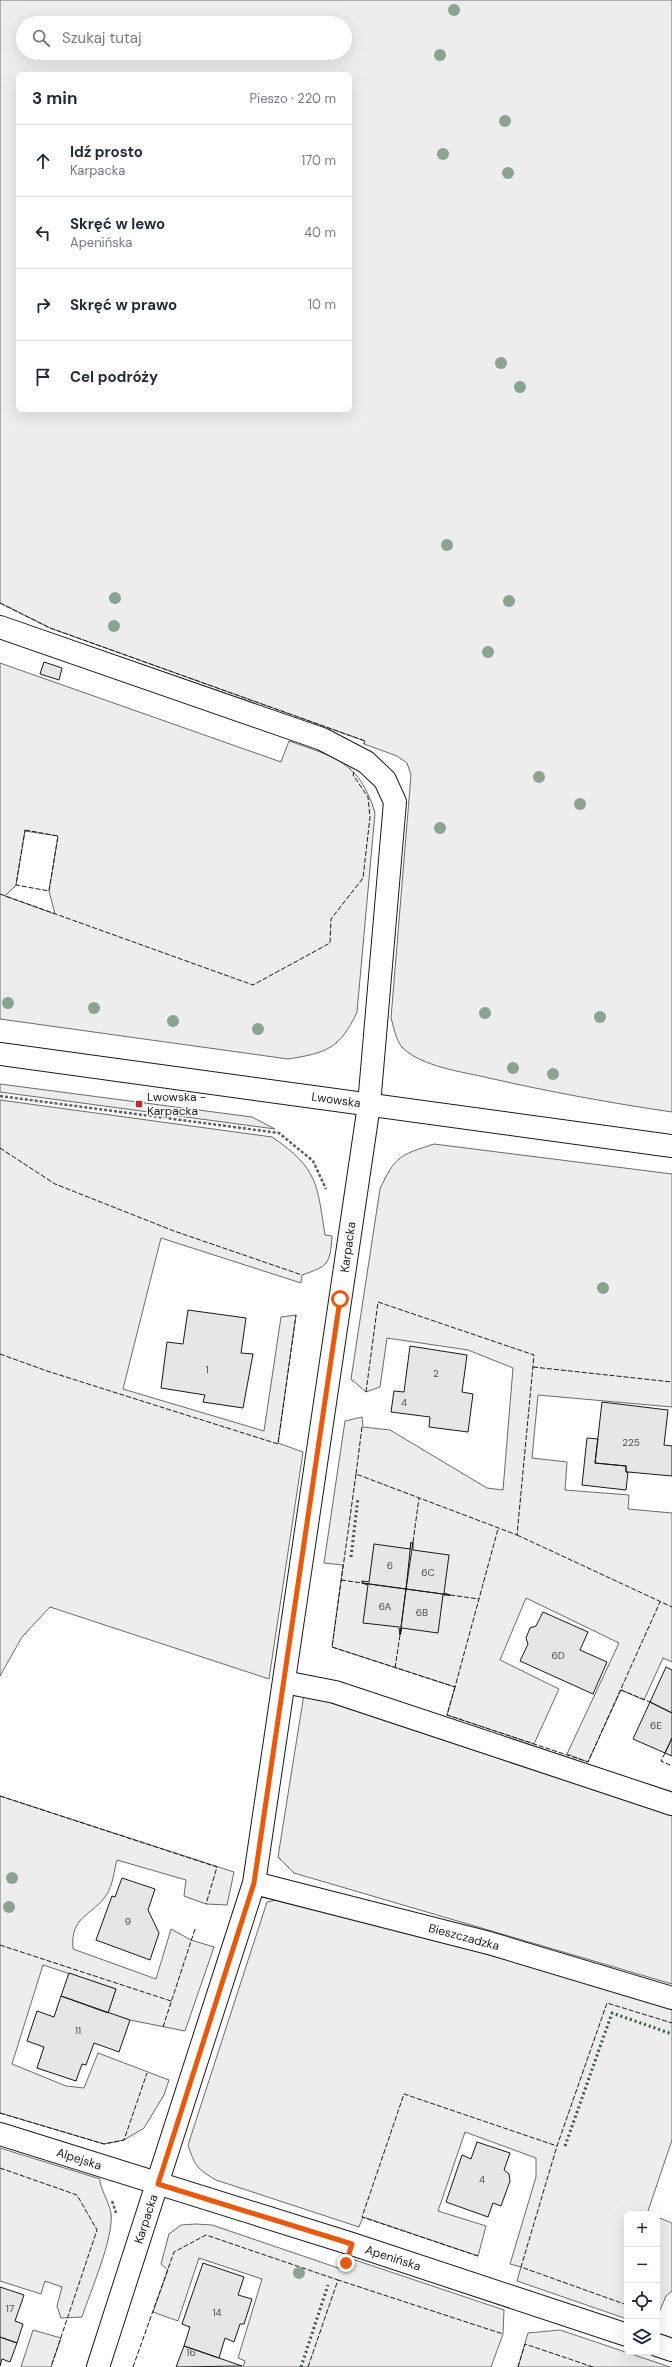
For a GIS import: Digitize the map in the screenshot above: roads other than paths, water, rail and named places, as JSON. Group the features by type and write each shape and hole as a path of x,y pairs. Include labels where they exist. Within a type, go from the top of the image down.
{"street":[{"name":"Karpacka","path":"0,627 322,739 366,762 385,780 395,802 369,1105 254,1883 98,2367"},
{"name":"Lwowska","path":"0,1054 672,1146"},
{"path":"284,1682 335,1692 672,1804"},
{"name":"Bieszczadzka","path":"254,1883 489,1943 672,1998"},
{"name":"Alpejska","path":"0,2134 158,2184"},
{"name":"Apenińska","path":"158,2184 352,2244 624,2334"},
{"path":"660,2346 672,2350"}],"place":[{"name":"Lwowska - Karpacka","path":"139,1104"}]}
